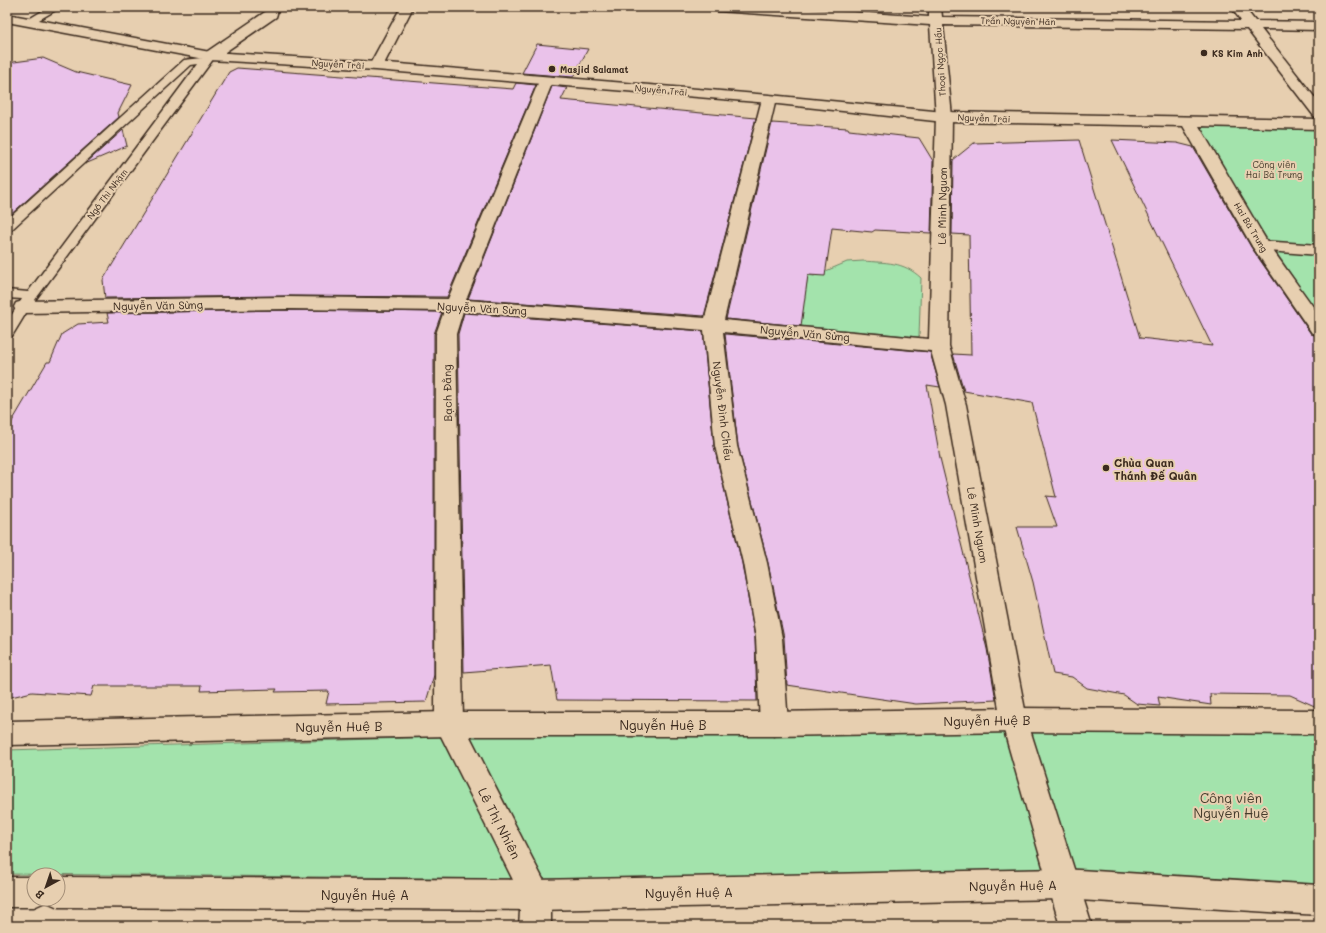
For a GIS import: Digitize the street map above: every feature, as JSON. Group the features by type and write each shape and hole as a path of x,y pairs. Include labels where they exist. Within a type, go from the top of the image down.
{"street":[{"path":"208,59 271,14 273,7"},
{"path":"376,66 407,7"},
{"name":"Trần Nguyên Hãn","path":"717,7 1319,26"},
{"path":"1237,7 1319,113"},
{"name":"Thoại Ngọc Hầu","path":"936,14 944,116"},
{"name":"Nguyễn Trãi","path":"7,18 208,59 376,66 769,99 944,116 1319,124"},
{"name":"Bạch Đằng","path":"449,724 446,334 455,305 546,81"},
{"name":"Nguyễn Đình Chiểu","path":"769,99 713,325 726,446 755,563 769,638 774,724"},
{"name":"Lê Minh Nguơn","path":"944,116 939,346 956,405 1014,720 1076,926"},
{"name":"Hai Bà Trưng","path":"1188,121 1261,246 1319,329"},
{"path":"1261,246 1319,250"},
{"name":"Nguyễn Văn Sừng","path":"27,302 455,305 713,325 939,346"},
{"name":"Nguyễn Huệ B","path":"7,733 449,724 774,724 1014,720 1319,722"},
{"name":"Lê Thị Nhiên","path":"449,724 536,895 535,926"},
{"name":"Nguyễn Huệ A","path":"66,892 536,895 1063,884 1319,900"},
{"path":"7,892 26,892"}],"lane":[{"path":"29,22 56,7"},
{"path":"7,227 188,62 208,59"},
{"name":"Ngô Thì Nhậm","path":"7,333 27,302 208,59"},
{"path":"7,294 27,302"}],"green space":[{"name":"Công viên Hai Bà Trưng","path":"1188,121 1319,124 1319,316"},
{"path":"863,261 894,264 908,268 921,278 919,337 800,326 808,275 814,276 847,262"},
{"name":"Công viên Nguyễn Huệ","path":"1014,720 1319,721 1319,891 1063,884 66,875 66,867 26,867 26,874 7,874 7,750"}],"building":[{"name":"Masjid Salamat","path":"537,44 588,49 573,77 522,73"},
{"path":"43,58 76,72 132,85 118,113 119,117 7,218 7,63"},
{"path":"237,68 513,89 516,83 536,85 447,297 287,296 105,298 103,280 229,72"},
{"path":"552,86 567,88 561,100 756,118 704,316 468,299"},
{"path":"772,123 848,128 849,130 919,138 933,161 931,233 875,230 872,232 832,228 825,276 808,275 801,326 726,319"},
{"path":"123,130 127,146 85,164"},
{"path":"1079,140 1140,338 1212,346 1112,140 1177,143 1193,147 1251,247 1311,334 1319,336 1319,708 1290,695 1210,694 1211,705 1158,697 1160,706 1137,704 1124,695 1087,688 1072,677 1053,674 1033,582 1017,527 1057,527 1046,496 1056,497 1032,403 964,391 953,354 971,355 969,235 952,234 953,160 974,143"},
{"path":"287,310 442,312 434,334 434,675 426,702 326,704 329,691 275,692 277,689 201,691 202,686 94,686 91,696 32,692 7,698 7,430 47,362 50,362 62,334 78,324 109,322 107,313"},
{"path":"464,313 703,331 714,446 742,563 755,638 757,701 557,700 551,665 464,672 458,334"},
{"path":"725,334 930,352 940,387 927,385 940,458 987,649 996,700 916,704 787,685 784,638 768,563 738,446"}],"place":[{"name":"KS Kim Anh","path":"1204,53"},
{"name":"Masjid Salamat","path":"552,69"},
{"name":"Chùa Quan Thánh Đế Quân","path":"1106,468"}]}
